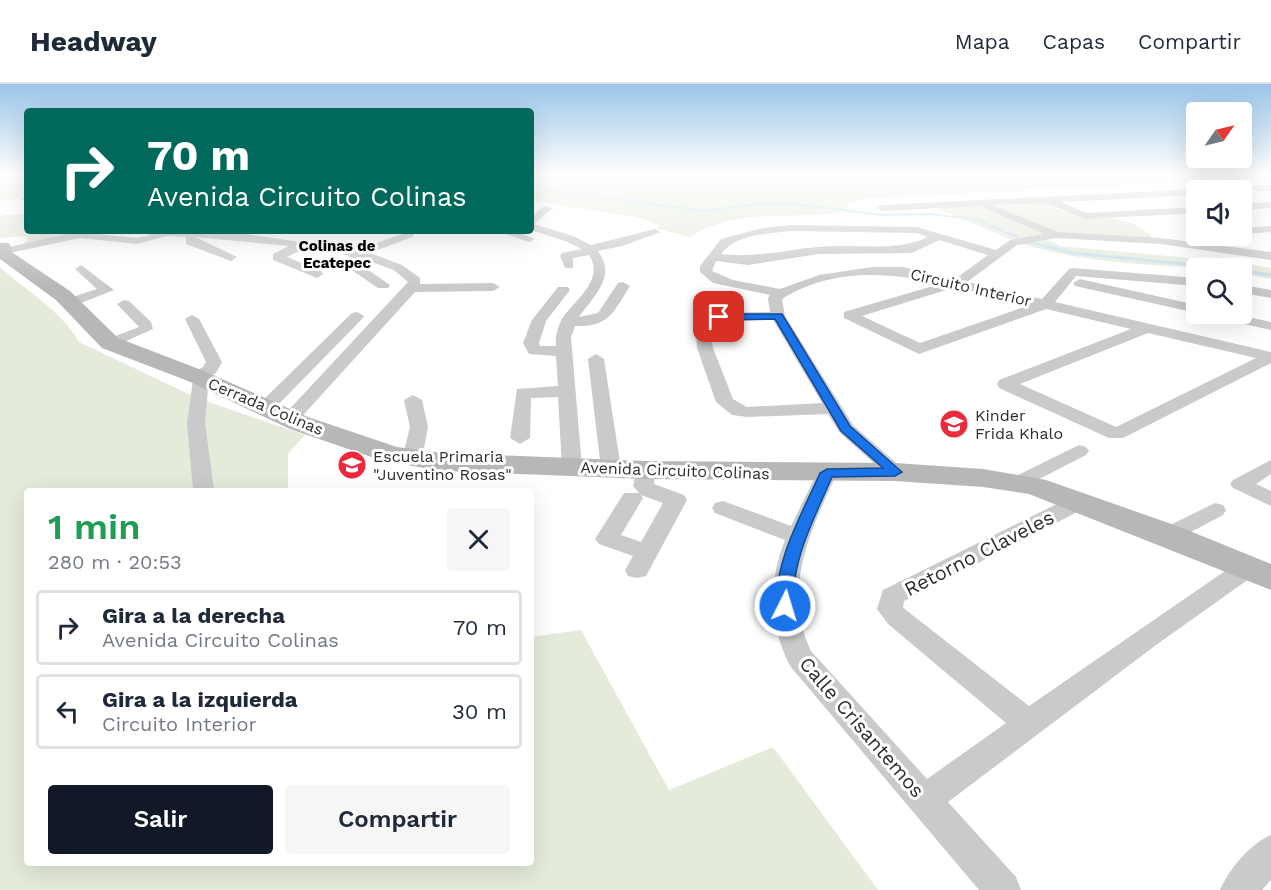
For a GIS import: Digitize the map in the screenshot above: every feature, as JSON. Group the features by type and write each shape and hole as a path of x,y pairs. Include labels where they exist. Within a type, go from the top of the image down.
{"main road":[{"name":"Cerrada Colinas","path":"2,247 71,302 89,319 102,338 110,343 199,378 290,419 393,455 412,459 572,467"},
{"name":"Avenida Circuito Colinas","path":"572,467 827,473 895,472"},
{"path":"895,472 983,478 1035,486 1168,535 1259,573"}],"street":[{"path":"999,212 1056,236"},
{"path":"1075,212 1085,216 1167,212"},
{"path":"782,293 732,284 710,276 706,266 725,241 791,228 904,229 940,235 997,254"},
{"path":"1252,230 1271,229"},
{"path":"569,266 566,256 627,242 655,232"},
{"path":"2,247 91,234 137,241 166,234"},
{"path":"182,234 301,244 364,255 397,265 410,273 415,281 290,419"},
{"path":"534,234 577,241 610,235"},
{"path":"195,235 190,237 190,242 231,257"},
{"path":"383,285 348,262 408,235"},
{"path":"713,257 755,261 819,250 912,249 940,235"},
{"path":"1161,241 1166,236 1186,235"},
{"path":"1186,281 1073,272 1046,304 919,349 849,315 959,282 1014,242 1056,236 1161,241 1271,256"},
{"path":"364,255 424,239"},
{"path":"577,241 592,250"},
{"path":"301,244 277,256 318,274"},
{"name":"Avenida Circuito Colinas","path":"572,467 563,337 568,321 600,277 600,265 592,250"},
{"path":"71,302 107,290 81,269"},
{"name":"Circuito Interior","path":"782,293 808,283 869,270 903,271 959,282 1271,357"},
{"path":"410,273 429,274"},
{"path":"1065,280 1186,307"},
{"path":"568,321 591,322 601,319 623,286"},
{"path":"411,288 493,287"},
{"path":"563,290 539,320 531,343 535,351 564,351"},
{"path":"1252,291 1271,294"},
{"path":"782,293 775,298 778,316 846,428 895,472"},
{"path":"110,343 146,329 146,325 124,304"},
{"path":"265,408 357,316"},
{"path":"778,316 719,317 709,320 703,329 705,348 725,402 738,411 747,412 834,408"},
{"path":"192,319 214,362 210,370 199,378 196,423 204,488"},
{"path":"1252,322 1271,326"},
{"path":"1146,328 1005,384 1116,434 1271,357"},
{"path":"596,359 611,469"},
{"path":"520,438 524,393 567,391"},
{"path":"412,459 419,427 413,400"},
{"path":"1017,483 1079,451"},
{"path":"1271,466 1240,484 1271,499"},
{"path":"632,498 607,538 643,561 676,501 650,492 643,486 645,470"},
{"name":"Calle Crisantemos","path":"827,473 799,537 784,590 786,623 800,658 1003,890"},
{"name":"Retorno Claveles","path":"1029,724 897,617 890,609 889,602 892,596 1079,502"},
{"path":"723,508 799,537"},
{"path":"1168,535 1215,510"},
{"path":"924,800 1146,638 1259,573"},
{"path":"1238,890 1271,853"}],"green space":[{"path":"601,212 840,212 723,222 690,237 658,229 658,225 636,217"},
{"path":"945,212 1066,212 1124,221 1135,224 1153,239 1053,235 1049,240 1060,246 1189,258 1186,258 1186,267 1134,264 1079,257 1029,246"},
{"path":"24,214 24,234 77,234 22,244 27,241 26,236 0,238 0,215"},
{"path":"1252,265 1271,268 1271,279 1252,276"},
{"path":"0,267 53,311 79,342 197,398 305,435 288,454 288,488 24,488 24,866 534,866 534,637 581,630 669,790 773,747 878,890 0,890"}],"waterway":[{"path":"855,212 882,215 930,214 978,220 1014,236"},
{"path":"1011,234 1017,237"},
{"path":"1029,242 1073,253 1186,264"},
{"path":"1252,272 1271,275"}],"place":[{"name":"Kinder Frida Khalo","path":"954,424"},
{"name":"Escuela Primaria \"Juventino Rosas\"","path":"352,465"}],"district":[{"name":"Colinas de Ecatepec","path":"337,254"}],"route":[{"path":"719,317 778,316 846,428 895,472 827,473 799,537 784,590 785,606"}]}
